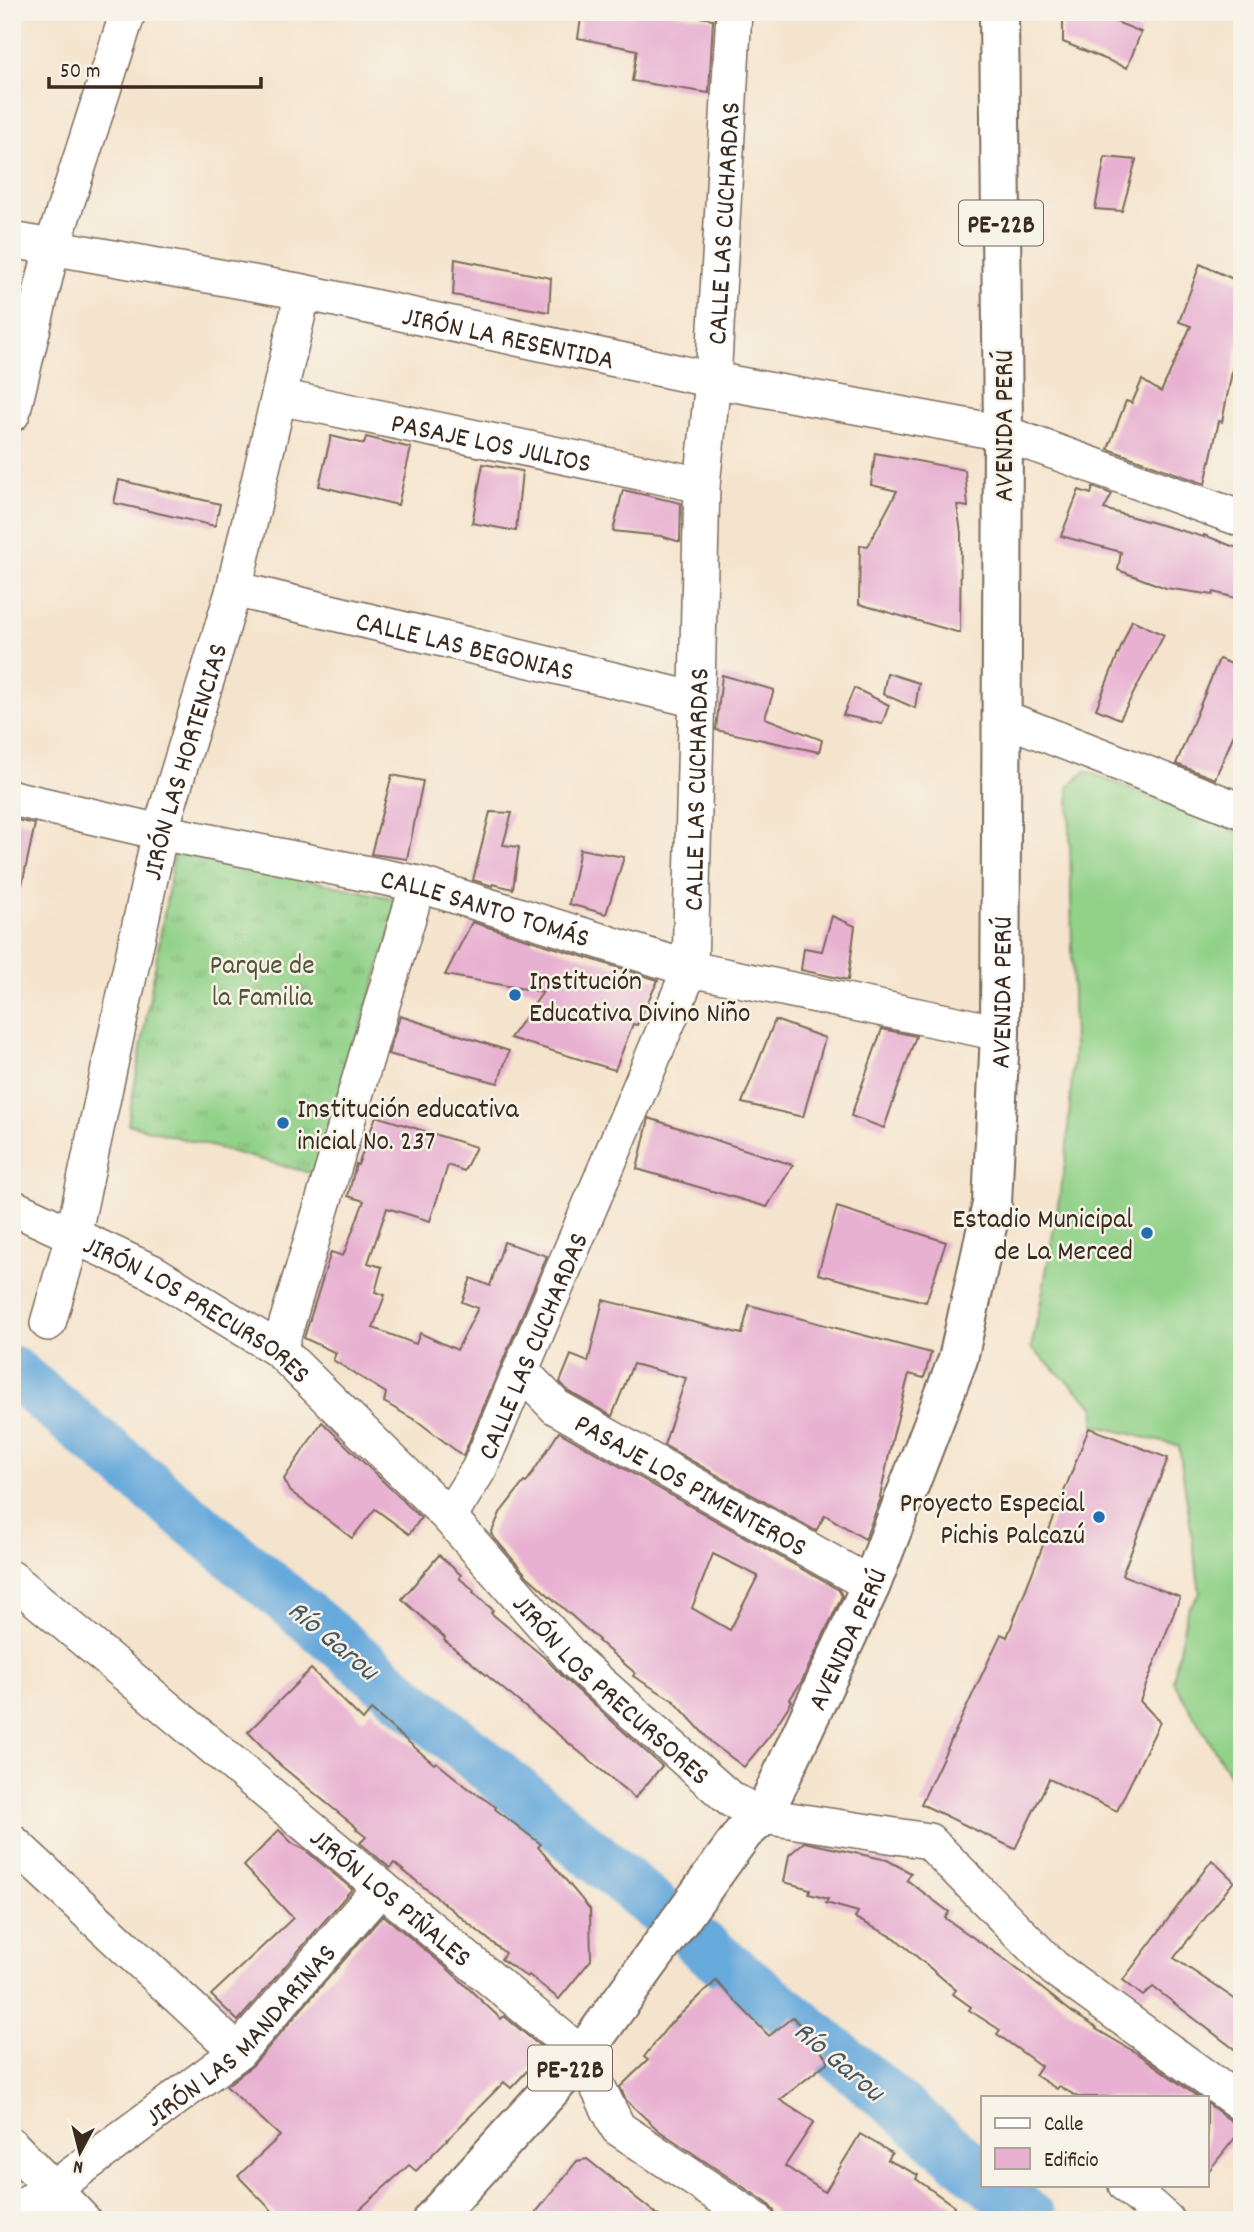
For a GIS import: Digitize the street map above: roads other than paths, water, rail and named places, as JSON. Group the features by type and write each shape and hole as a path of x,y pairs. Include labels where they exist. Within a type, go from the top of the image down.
{"highway":[{"name":"AVENIDA PERÚ","path":"582,2055 744,1832 763,1816 871,1585 958,1359 992,1204 1000,1033 1003,433 999,12"},
{"name":"PE-22B","path":"432,2220 582,2055"}],"street":[{"path":"12,414 52,248 128,12"},
{"name":"CALLE LAS CUCHARDAS","path":"449,1517 480,1469 690,968 702,485 713,380 734,12"},
{"name":"JIRÓN LA RESENTIDA","path":"12,240 303,292 713,380 1003,433 1242,519"},
{"name":"JIRÓN LAS HORTENCIAS","path":"48,1323 73,1236 160,832 234,589 303,292"},
{"name":"PASAJE LOS JULIOS","path":"279,397 702,485"},
{"name":"CALLE LAS BEGONIAS","path":"234,589 697,700"},
{"path":"1001,717 1242,811"},
{"name":"CALLE SANTO TOMÁS","path":"12,798 160,832 418,884 690,968 1000,1033"},
{"path":"279,1350 418,884"},
{"name":"JIRÓN LOS PRECURSORES","path":"12,1207 152,1272 279,1350 449,1517 576,1662 730,1799 763,1816 929,1841 1054,1968 1242,2104"},
{"name":"PASAJE LOS PIMENTEROS","path":"521,1371 556,1407 871,1585"},
{"name":"JIRÓN LOS PIÑALES","path":"12,1579 582,2055 618,2128 756,2220"},
{"path":"12,1842 238,2052"},
{"name":"JIRÓN LAS MANDARINAS","path":"12,2211 53,2189 238,2052 381,1887"},
{"path":"12,2146 83,2220"},
{"path":"1125,2186 1151,2220"},
{"path":"1125,2186 1166,2220"}],"waterway":[{"name":"Río Garou","path":"12,1371 656,1907"},
{"name":"Río Garou","path":"698,1942 793,2017 981,2175"},
{"name":"Río Garou","path":"993,2186 1033,2220"}],"place":[{"name":"Institución Educativa Divino Niño","path":"515,995"},
{"name":"Institución educativa inicial No. 237","path":"283,1123"},
{"name":"Estadio Municipal de La Merced","path":"1147,1233"},
{"name":"Proyecto Especial Pichis Palcazú","path":"1099,1517"}],"park label":[{"name":"Parque de la Familia","path":"262,979"}]}
